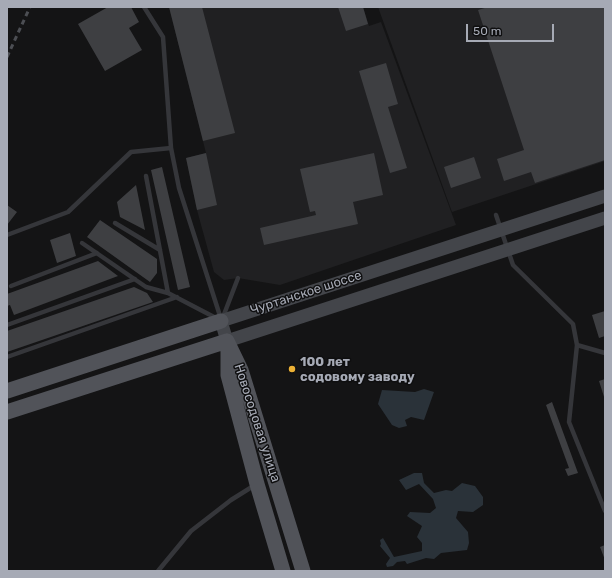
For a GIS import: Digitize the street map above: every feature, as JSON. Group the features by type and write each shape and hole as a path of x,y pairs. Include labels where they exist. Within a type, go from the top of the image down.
{"main road":[{"name":"Чуртанское шоссе","path":"7,391 221,321"},
{"name":"Чуртанское шоссе","path":"7,412 227,341"},
{"name":"Новосодовая улица","path":"227,341 228,375 257,484 283,571"},
{"name":"Новосодовая улица","path":"227,341 241,370 303,571"}],"street":[{"name":"Чуртанское шоссе","path":"221,321 605,196"},
{"name":"Чуртанское шоссе","path":"227,341 605,218"},
{"path":"221,321 227,341"}],"lane":[{"path":"144,7 164,37 171,148 179,188 221,321"},
{"path":"7,235 68,212 131,152 171,148"},
{"path":"146,176 168,293"},
{"path":"496,215 513,266 572,324 577,345 569,422 605,511"},
{"path":"115,222 160,250"},
{"path":"82,243 146,287 177,297 221,321"},
{"path":"11,286 97,254"},
{"path":"221,321 238,278"},
{"path":"7,325 135,279"},
{"path":"7,357 177,297"},
{"path":"577,345 605,353"},
{"path":"158,571 192,531 231,500 257,484"}],"shaded area":[{"path":"169,7 363,7 369,26 381,22 456,225 280,285 238,278 224,280 214,272 197,210 186,158 206,153"},
{"path":"378,7 605,7 605,161 452,212"},
{"path":"424,389 434,392 424,420 411,417 405,420 407,426 399,428 392,425 378,404 382,390 415,392"},
{"path":"414,473 422,473 424,483 434,493 446,490 452,491 462,483 475,486 483,497 483,505 473,512 458,511 456,518 468,532 469,543 467,550 441,553 434,559 426,558 407,564 405,561 397,562 393,566 387,567 386,564 390,558 380,546 380,540 383,538 394,557 422,551 422,543 417,537 422,526 407,516 410,512 430,513 436,508 433,499 419,484 406,490 399,480"}],"building":[{"path":"108,7 131,7 139,22 129,28 142,50 105,71 78,24"},
{"path":"169,7 202,7 235,133 203,141"},
{"path":"338,7 363,7 368,24 346,31"},
{"path":"488,7 605,7 605,160 535,183 531,172 504,181 497,159 524,150 478,10"},
{"path":"386,63 398,104 388,107 407,168 390,173 359,71"},
{"path":"206,153 217,205 197,210 186,158"},
{"path":"374,153 383,195 353,202 358,224 264,245 260,228 316,215 315,211 310,212 300,169"},
{"path":"474,157 481,178 451,188 444,167"},
{"path":"162,167 190,287 178,290 151,170"},
{"path":"136,185 145,230 120,217 117,202"},
{"path":"7,205 17,212 7,225"},
{"path":"100,220 157,259 157,273 150,282 87,237"},
{"path":"70,233 76,256 57,263 50,240"},
{"path":"98,261 118,276 14,315 10,305 7,306 7,294"},
{"path":"134,287 147,293 153,302 7,352 7,331"},
{"path":"605,311 605,336 599,338 592,315"},
{"path":"605,379 605,400 599,381"},
{"path":"552,402 578,473 568,476 565,469 569,468 546,405"},
{"path":"605,545 605,560 600,547"}],"railway":[{"path":"7,57 30,7"}],"place":[{"name":"100 лет содовому заводу","path":"292,369"}]}
